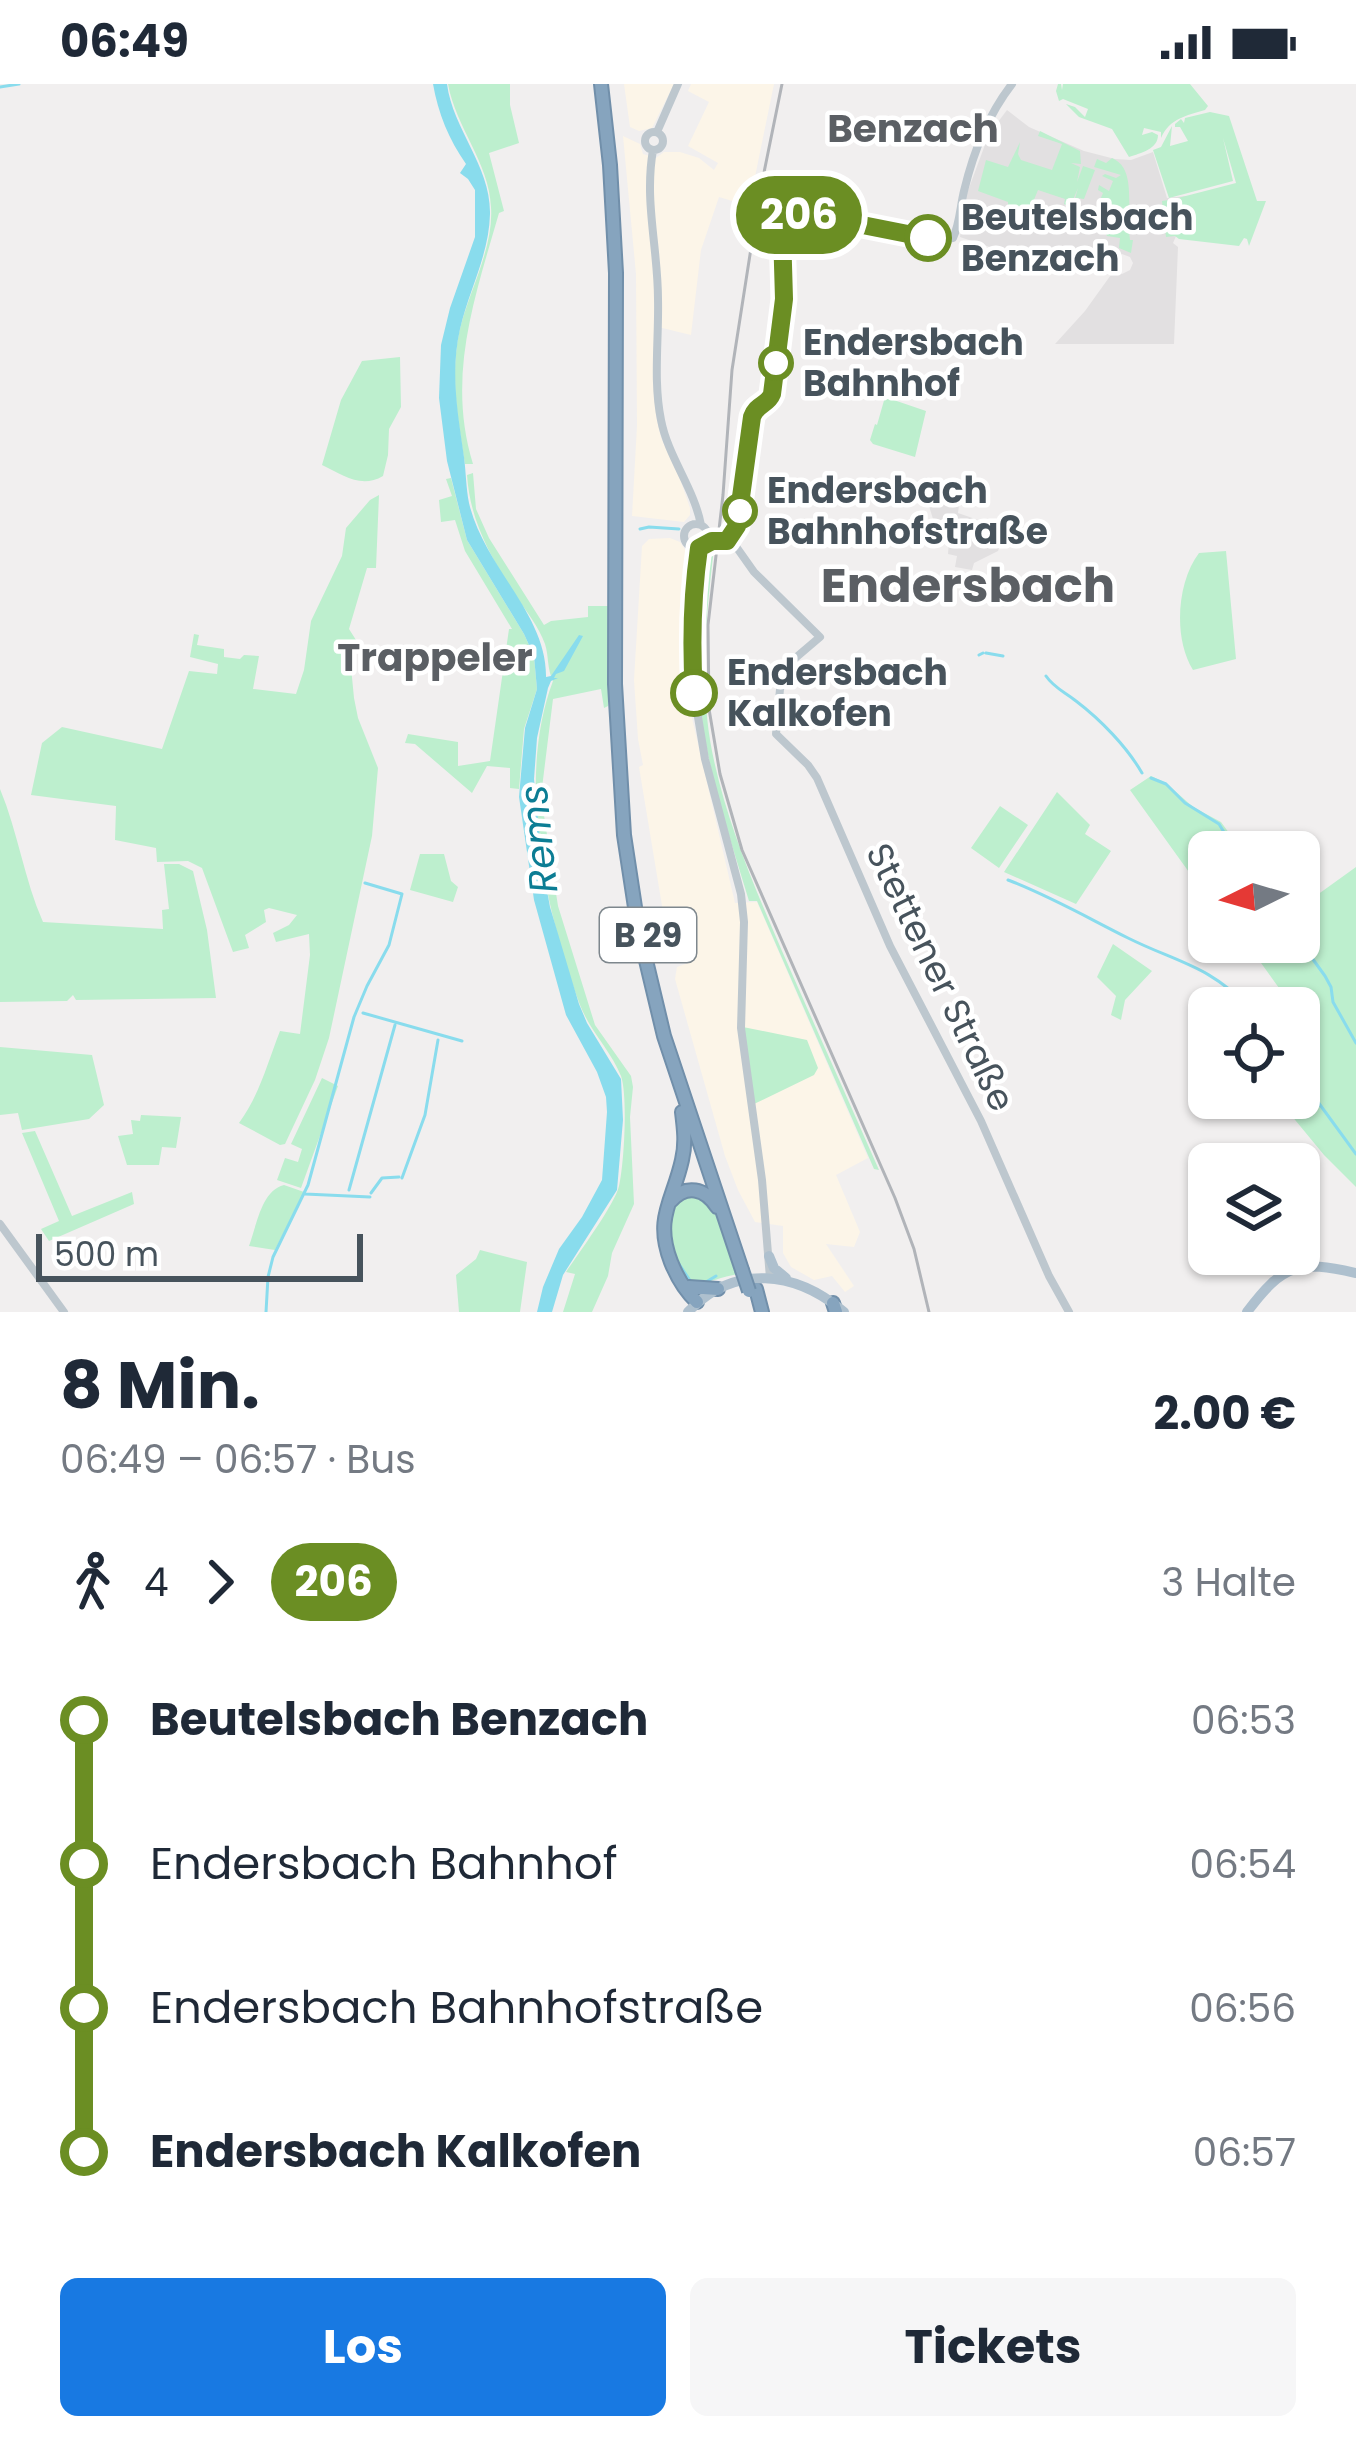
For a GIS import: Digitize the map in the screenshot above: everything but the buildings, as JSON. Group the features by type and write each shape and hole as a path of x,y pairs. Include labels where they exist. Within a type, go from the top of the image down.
{"highway":[{"name":"B 29","path":"605,84 621,415 621,805 633,899 657,1011 749,1279"},
{"name":"B 29","path":"619,657 628,803 651,952 677,1054 758,1312"},
{"path":"681,1092 684,1153 666,1205 663,1230 669,1257 686,1285"},
{"path":"689,1308 686,1285 667,1243 669,1204 681,1192 700,1191 727,1221"},
{"path":"686,1285 718,1289"}],"main road":[{"path":"769,1256 778,1273 818,1293 837,1309"},
{"path":"1247,1312 1291,1270 1313,1265 1356,1274"},
{"path":"689,1308 718,1289 749,1279 788,1280"}],"street":[{"path":"678,84 657,132 645,139 652,150 648,194 658,298 660,416 692,497 702,543 694,575 694,693 704,759 741,894 741,1028 770,1278"},
{"path":"698,524 688,527 687,544 724,542 739,519 752,417 772,394 784,299 780,238 784,225 794,216 812,215 938,240 954,236 983,132 1012,84"},
{"name":"Stettener Straße","path":"730,538 754,572 820,637 793,660 781,678 776,734 817,778 890,946 981,1121 1069,1312"},
{"path":"0,1224 64,1312"},
{"path":"749,1279 760,1273 769,1256"}],"shaded area":[{"path":"624,84 674,84 652,128 630,127"},
{"path":"691,84 774,84 749,206 719,197 701,250 691,335 654,326 656,416 690,508 684,522 632,516 636,274 623,136 640,144 643,154 656,158 664,152 680,152 714,170 718,163 688,146 709,102 688,91"},
{"path":"1007,110 1029,127 1084,151 1131,160 1153,152 1167,198 1186,196 1190,211 1176,212 1173,243 1178,247 1174,344 1055,344 1113,272 1130,270 1130,257 1122,254 1116,260 1090,248 1073,275 960,237 966,196 989,134"},
{"path":"926,477 961,490 958,513 981,521 978,535 1001,542 998,551 974,563 972,570 955,567 957,556 948,554 950,527 933,519 922,483"},
{"path":"670,538 686,551 688,701 735,903 757,902 868,1158 836,1175 860,1232 854,1247 826,1244 854,1286 845,1292 832,1276 814,1280 791,1267 783,1253 783,1226 755,1222 725,1156 675,979 677,967 688,963 685,953 670,954 639,767 643,765 634,680 642,546 649,539"}],"green space":[{"path":"448,84 510,84 519,143 489,153 504,211 499,213 481,275 463,368 465,431 473,464 465,464 455,366 463,318 489,239 491,207 485,175"},
{"path":"1058,84 1062,90 1063,84 1190,84 1208,106 1174,122 1161,138 1161,132 1144,128 1142,135 1158,135 1155,144 1129,157 1112,129 1079,117 1066,104 1085,117 1088,109 1059,101"},
{"path":"1210,112 1229,116 1257,201 1266,201 1249,246 1244,238 1239,246 1166,237 1162,201 1178,203 1178,198 1236,183 1223,138 1233,181 1169,198 1153,150 1161,147 1172,126 1170,146 1188,141 1175,124"},
{"path":"1040,131 1080,151 1081,164 1071,163 1080,167 1077,182 1083,166 1095,170 1084,199 1077,198 1072,209 1078,188 1070,207 1065,199 1038,190 1031,207 1038,212 1032,214 978,191 986,160 1008,167 1020,142 1021,160 1052,170 1062,144 1038,136"},
{"path":"1112,158 1123,168 1128,182 1131,253 1119,248 1120,238 1107,236 1103,227 1091,221 1103,193 1099,185 1109,191 1113,181 1102,176 1121,175 1094,167 1097,159 1106,163"},
{"path":"400,357 401,407 389,429 383,476 360,481 322,465 341,400 362,361"},
{"path":"885,397 926,411 915,457 870,440"},
{"path":"473,473 476,509 489,538 544,625 588,617 588,606 610,606 608,706 604,708 601,689 553,699 541,796 558,906 595,1025 631,1076 633,1087 634,1204 592,1312 563,1312 575,1274 566,1272 619,1186 623,1086 617,1067 580,1005 546,886 536,801 542,719 553,681 546,649 483,538 469,492 467,475"},
{"path":"451,478 467,540 534,656 537,689 524,729 519,789 510,788 510,768 487,766 472,793 415,744 405,743 408,734 458,742 458,766 490,761 512,629 465,551 455,520 441,522 439,500 452,496 446,479"},
{"path":"379,495 376,568 367,568 349,629 356,640 351,667 358,718 378,768 372,836 329,1038 315,1080 285,1144 280,1145 239,1123 258,1090 280,1031 300,1034 309,934 276,942 273,933 297,915 264,910 266,922 245,935 249,948 233,952 202,868 188,861 157,862 156,848 115,840 116,806 31,795 42,743 62,727 162,749 189,671 217,674 218,664 190,657 194,634 199,635 197,645 224,649 224,657 259,656 253,689 296,694 311,621 342,556 346,528"},
{"path":"714,548 705,675 718,777 761,902 879,1170 874,1169 757,901 749,901 721,807 703,726 697,657 700,564 703,554"},
{"path":"1226,551 1236,659 1193,670 1180,627 1186,579 1199,553"},
{"path":"1151,776 1228,831 1188,831 1188,871 1130,790"},
{"path":"0,789 43,922 163,929 162,910 169,909 164,864 193,871 216,998 76,1000 73,995 67,1001 0,1002"},
{"path":"1057,792 1090,825 1085,834 1111,851 1076,904 1004,872"},
{"path":"1000,806 1028,825 999,868 971,848"},
{"path":"420,854 444,854 451,881 458,887 453,902 410,890"},
{"path":"1356,867 1356,1187 1294,1119 1320,1119 1320,987 1278,987 1261,963 1320,963 1320,893"},
{"path":"1113,944 1152,971 1125,1000 1121,1020 1111,1015 1116,996 1097,977"},
{"path":"743,1027 807,1040 818,1068 814,1075 754,1104"},
{"path":"0,1047 92,1055 104,1105 89,1119 22,1130 18,1113 0,1115"},
{"path":"322,1078 338,1086 301,1188 277,1180 285,1158 298,1162 302,1149 291,1144"},
{"path":"141,1115 181,1117 176,1148 162,1147 159,1165 127,1165 118,1136 133,1134 131,1120 140,1121"},
{"path":"35,1131 72,1216 132,1192 134,1204 49,1241 41,1229 59,1221 22,1133"},
{"path":"284,1185 304,1192 275,1250 249,1246 265,1201"},
{"path":"693,1192 716,1209 738,1274 688,1283 682,1273 672,1245 672,1203"},
{"path":"480,1250 527,1262 520,1312 459,1312 456,1275"}],"water":[{"name":"Rems","path":"433,84 447,84 489,197 486,244 460,329 455,377 469,503 488,548 536,632 546,677 579,635 583,636 564,671 556,674 558,678 548,688 534,779 550,907 579,1004 621,1079 623,1120 617,1190 563,1275 552,1312 537,1312 543,1287 559,1249 602,1180 606,1097 566,1015 534,900 519,797 525,728 537,689 534,656 467,540 447,461 439,398 441,345 475,237 475,190 460,173 466,164 445,126"}],"waterway":[{"path":"0,87 19,84"},
{"path":"640,529 679,529"},
{"path":"979,655 983,653"},
{"path":"986,653 1003,656"},
{"path":"1046,676 1104,725 1142,773"},
{"path":"1151,778 1166,784 1223,831"},
{"path":"1008,880 1226,987"},
{"path":"266,1312 273,1257 308,1185 354,1017 389,945 402,894 365,883"},
{"path":"1316,963 1356,1043"},
{"path":"363,1013 462,1041"},
{"path":"349,1190 395,1025"},
{"path":"402,1178 425,1115 438,1040"},
{"path":"1320,1105 1356,1154"},
{"path":"371,1193 382,1178 399,1177"},
{"path":"305,1194 370,1197"},
{"path":"677,1261 691,1282"},
{"path":"706,1282 716,1276"}],"railway":[{"path":"782,84 732,370 708,625 709,709 720,774 742,850 895,1198 914,1249 929,1312"}],"bus line":[{"name":"206","path":"694,693 694,575 699,548 707,542 727,541 734,533 752,417 772,394 784,299 780,238 784,225 794,216 812,215 928,238"}],"place":[{"name":"Beutelsbach Benzach","path":"928,238"},
{"name":"Endersbach Bahnhof","path":"776,363"},
{"name":"Endersbach Bahnhofstraße","path":"740,511"},
{"name":"Endersbach Kalkofen","path":"694,693"}],"district":[{"name":"Benzach","path":"913,128"},
{"name":"Endersbach","path":"968,585"},
{"name":"Trappeler","path":"435,657"}]}
